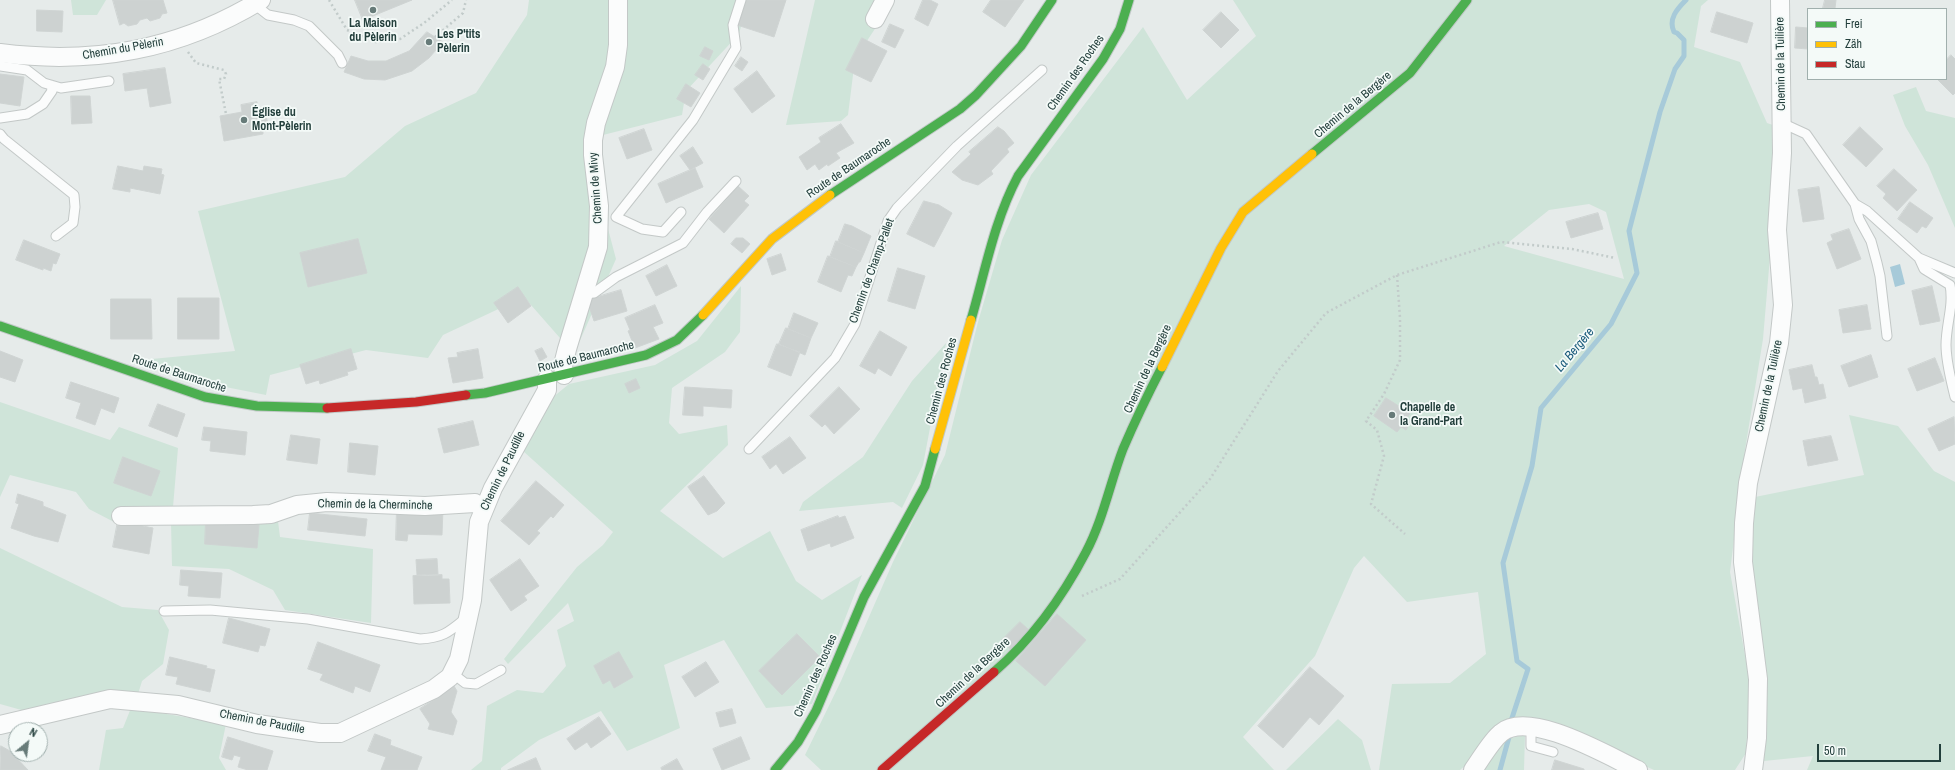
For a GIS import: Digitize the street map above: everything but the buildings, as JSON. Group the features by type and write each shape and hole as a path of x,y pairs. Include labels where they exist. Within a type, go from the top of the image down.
{"street":[{"name":"Chemin de Mivy","path":"555,377 564,360 598,247 599,206 593,155 593,140 596,123 615,67 618,45 618,0"},
{"path":"875,19 885,0"},
{"name":"Route de Baumaroche","path":"0,326 205,397 256,406 324,408 454,398 555,377 646,355 677,340 700,319 772,239 811,208 960,109 976,95 1021,46 1052,0"},
{"name":"Chemin des Roches","path":"775,770 798,742 816,711 864,596 925,486 1000,216 1008,195 1018,176 1103,59 1120,29 1129,0"},
{"name":"Chemin de la Bergère","path":"882,770 1009,659 1051,610 1086,552 1098,523 1123,450 1166,357 1221,248 1243,212 1410,73 1467,0"},
{"name":"Chemin de la Tuilière","path":"1753,770 1757,738 1758,679 1743,562 1744,522 1748,483 1779,343 1783,305 1777,230 1782,123 1780,0"},
{"name":"Chemin du Pèlerin","path":"0,53 49,58 85,57 150,47 208,27 257,2"},
{"name":"Chemin de Paudille","path":"0,725 28,720 73,707 110,699 178,705 257,724 320,733 340,733 434,689 450,677 459,659 472,600 479,522 484,508 493,488 555,377"},
{"name":"Chemin de la Cherminche","path":"121,516 205,517 259,515 271,514 297,505 327,502 425,506 475,503 484,508"},
{"path":"1473,770 1500,733 1512,726 1531,726 1550,730 1613,764 1638,770"}],"lane":[{"path":"599,235 616,217 693,120 736,48 733,25 741,0"},
{"path":"257,2 268,15 294,20 309,26 338,55 342,63"},
{"path":"0,66 27,70 44,83 61,88 109,81"},
{"name":"Chemin de Champ-Pallet","path":"749,449 835,358 855,324 888,221 897,208 957,146 1042,70"},
{"path":"1,119 26,114 43,104 52,91 51,85"},
{"path":"1782,123 1806,134 1855,204 1859,219 1871,242 1877,263 1880,276 1886,336"},
{"path":"0,134 4,139 74,195 75,207 73,223 56,236"},
{"path":"584,294 594,293 616,277 675,249 684,243 707,212 736,181"},
{"path":"1855,204 1867,211 1919,258 1955,273"},
{"path":"616,217 642,229 663,232 681,212"},
{"path":"1919,258 1924,269 1936,278 1950,285 1952,297 1946,344 1948,364 1955,398"},
{"path":"164,610 210,610 301,618 420,639 437,638 453,629 468,616"},
{"path":"452,672 465,683 476,684 501,670"},
{"path":"1531,726 1531,746 1553,752"}],"path":[{"path":"329,0 348,30 376,42 400,39 430,18 452,0"},
{"path":"435,37 463,13 466,0"},
{"path":"182,37 190,56 196,63 224,70 226,74 224,79 219,79 226,114"},
{"path":"1078,598 1120,579 1210,479 1278,371 1326,313 1397,275 1501,242 1572,249 1615,258"},
{"path":"1397,275 1400,318 1400,360 1384,394 1366,421 1377,430 1384,456 1371,504 1405,534"}],"green space":[{"path":"71,0 106,0 97,15 73,15"},
{"path":"529,0 748,0 739,34 686,91 682,115 603,135 598,191 616,259 574,354 524,297 443,335 428,358 366,350 270,375 266,395 185,379 131,361 235,351 198,211 345,177 405,126 476,93 527,15"},
{"path":"815,0 894,0 855,59 848,115 841,121 786,125"},
{"path":"1233,0 1708,0 1701,6 1694,47 1740,62 1767,123 1773,125 1772,233 1763,339 1745,450 1730,572 1750,683 1746,753 1735,770 1654,770 1599,745 1516,721 1460,770 1379,770 1392,684 1450,683 1486,654 1478,592 1407,602 1364,556 1354,568 1315,656 1243,737 1274,770 821,770 805,755 841,681 893,562 945,455 978,322 1002,240 1031,175 1143,27 1187,100 1256,36","holes":["1589,204 1606,212 1624,279 1504,246 1549,210"]},
{"path":"1916,87 1926,111 1955,118 1955,228 1928,165 1905,126 1893,95"},
{"path":"741,286 740,332 725,352 672,388 669,423 679,434 727,425 728,445 660,511 723,558 770,531 796,581 822,600 862,575 812,704 766,708 724,640 664,665 680,728 627,751 601,711 539,740 501,768 501,770 471,770 482,761 487,706 517,690 543,693 566,666 557,630 574,621 568,603 508,664 504,659 577,567 603,545 613,532 523,451 546,403 569,384 655,365 697,341"},
{"path":"946,343 923,465 902,508 893,502 799,511 803,502 863,457 912,381"},
{"path":"0,402 110,440 119,427 178,448 173,507 263,507 276,505 280,537 373,549 371,623 285,610 273,590 229,569 172,566 171,522 114,522 89,509 76,492 10,475 0,497"},
{"path":"1849,415 1898,426 1934,471 1955,482 1955,770 1807,770 1813,756 1764,761 1767,693 1749,539 1755,497 1864,475"},
{"path":"0,548 122,607 158,610 169,630 163,664 142,681 138,694 25,711 0,704"},
{"path":"131,708 226,724 219,758 226,770 99,770 106,730 123,728"},
{"path":"1338,719 1362,740 1371,770 1286,770"},
{"path":"1525,735 1524,770 1482,770 1505,739"}],"water":[{"path":"1900,264 1905,284 1895,287 1890,267"}],"waterway":[{"name":"La Bergère","path":"1511,721 1528,669 1517,661 1503,563 1532,466 1541,408 1611,324 1637,273 1629,231 1660,112 1675,69 1684,56 1684,40 1674,32 1672,23 1674,14 1686,0"},
{"name":"La Bergère","path":"1500,770 1509,737"}],"traffic: fast":[{"path":"830,195 960,109 976,95 1021,46 1052,0"},
{"path":"971,320 996,229 1002,211 1018,176 1103,59 1120,29 1129,0"},
{"path":"1312,154 1410,73 1467,0"},
{"path":"466,395 485,393 646,355 677,340 703,315"},
{"path":"0,326 205,397 257,406 327,408"},
{"path":"994,672 1021,646 1046,616 1057,601 1086,552 1102,514 1123,449 1162,367"},
{"path":"775,770 798,742 816,711 864,597 925,486 935,449"}],"traffic: slow":[{"path":"1162,367 1221,248 1243,212 1312,154"},
{"path":"703,315 772,239 830,195"},
{"path":"935,449 971,320"}],"traffic: jam":[{"path":"327,408 416,402 466,395"},
{"path":"882,770 994,672"}],"place":[{"name":"La Maison du Pèlerin","path":"373,10"},
{"name":"Les P'tits Pèlerin","path":"429,42"},
{"name":"Église du Mont-Pèlerin","path":"244,120"},
{"name":"Chapelle de la Grand-Part","path":"1392,415"}]}
